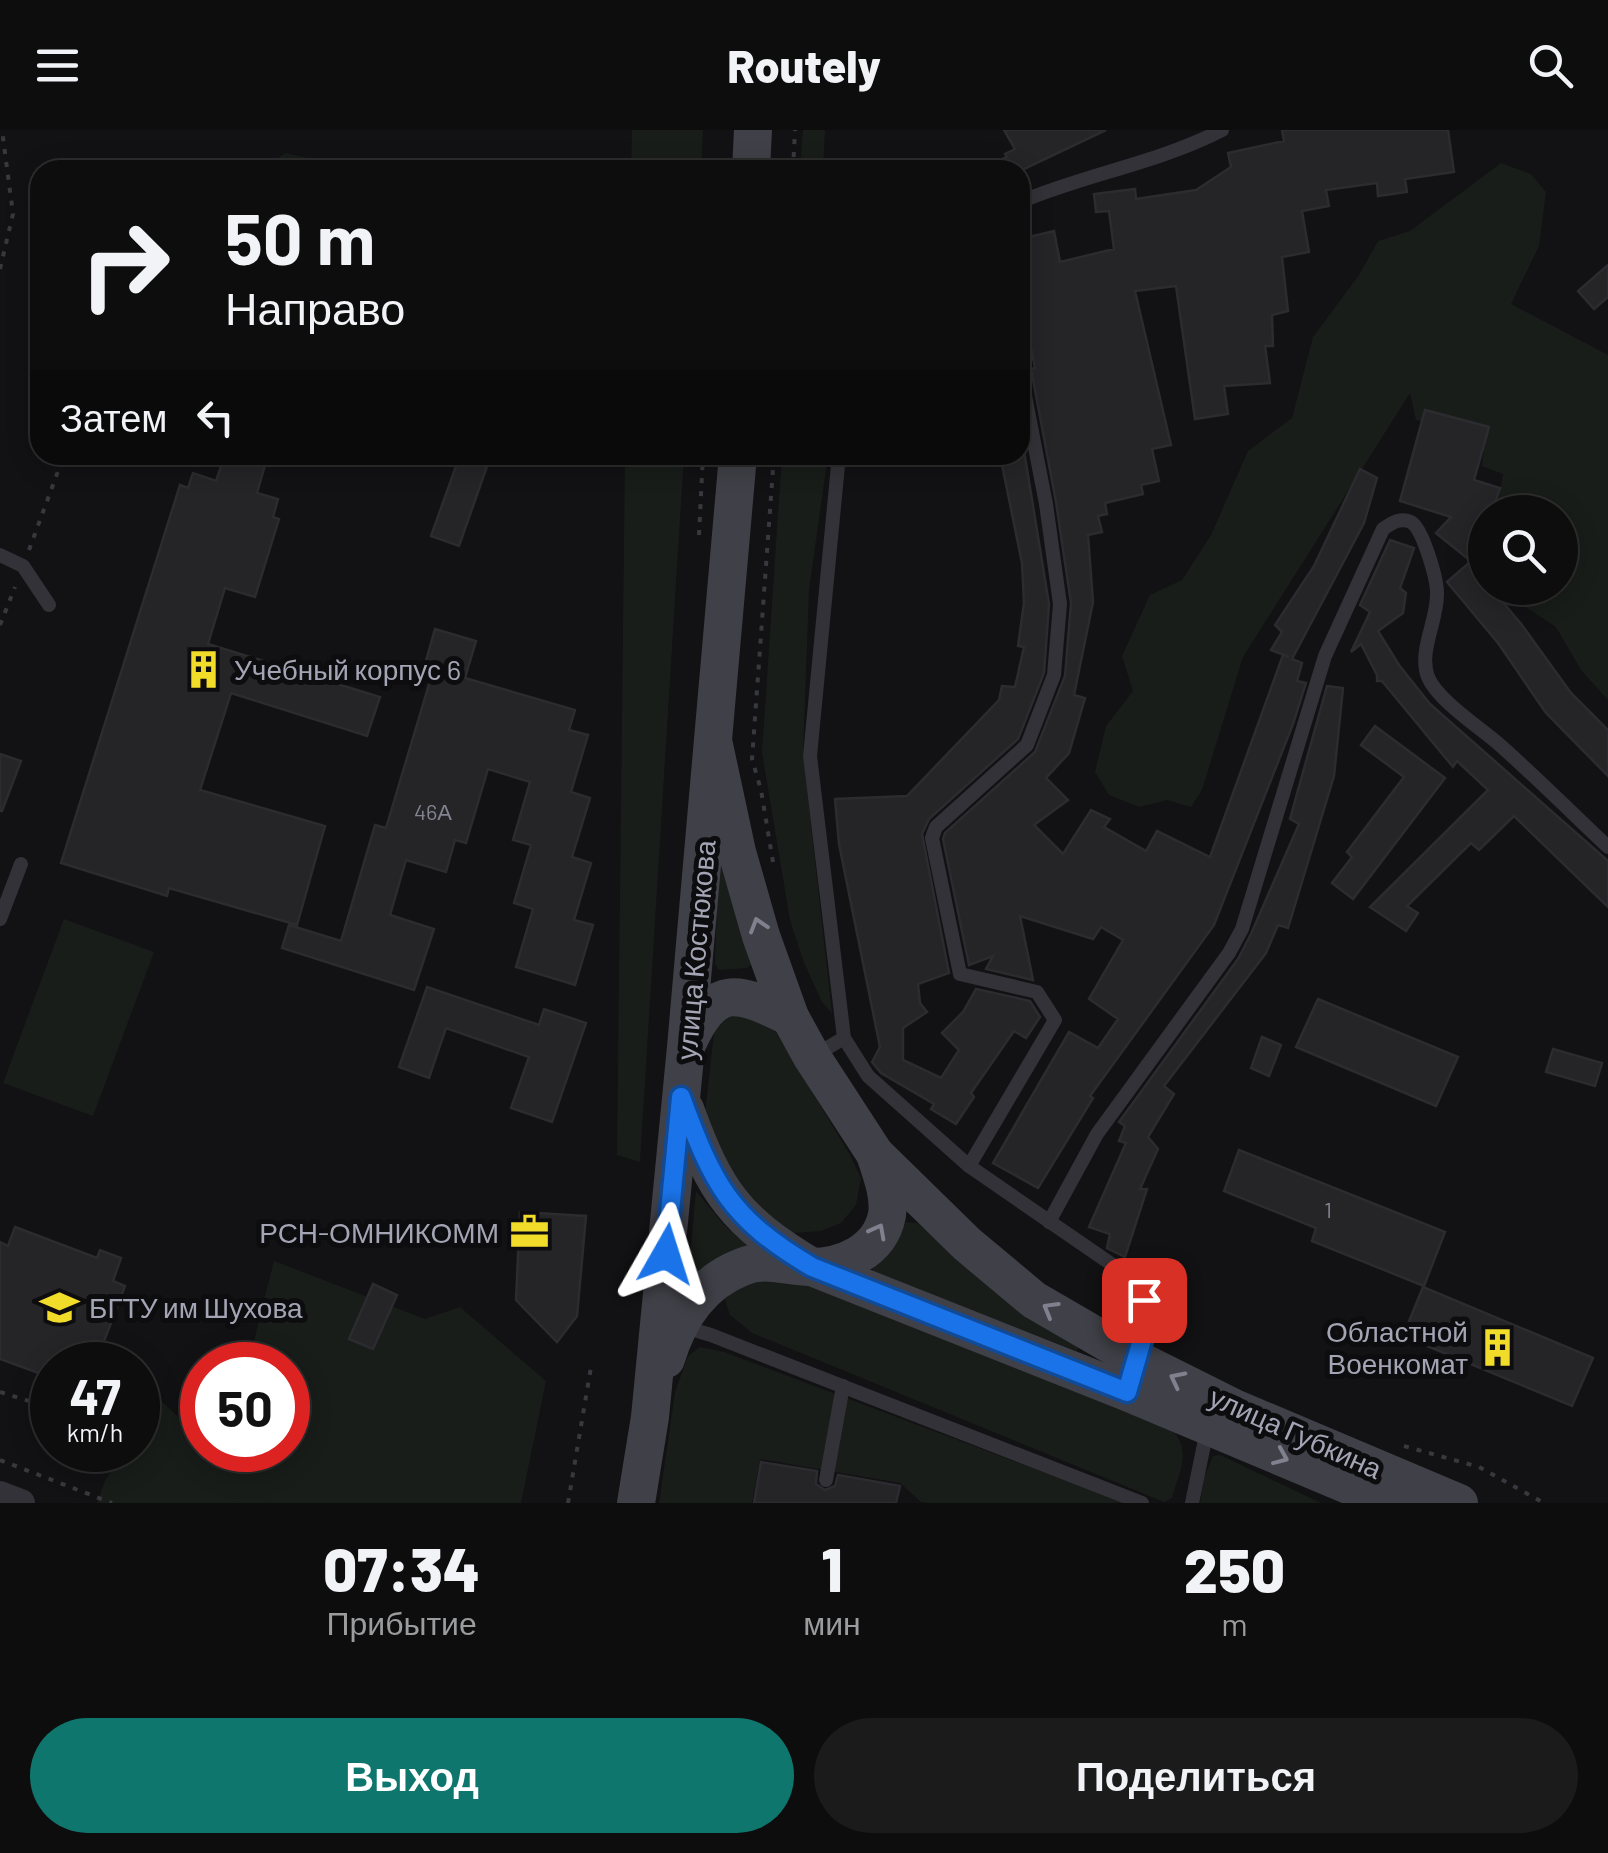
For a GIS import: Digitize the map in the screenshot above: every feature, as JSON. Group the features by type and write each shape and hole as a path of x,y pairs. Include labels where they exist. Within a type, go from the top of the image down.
{"main road":[{"path":"752,160 753,130"},
{"name":"улица Костюкова","path":"636,1503 650,1418 737,465"},
{"path":"714,745 737,852 790,1017 875,1154 967,1244 1130,1375"},
{"path":"686,1047 701,1014 718,1000 739,996 757,1000 790,1017"},
{"path":"681,1097 703,1158 734,1208 777,1246 812,1267 849,1261 875,1244 887,1214 886,1187 875,1154"},
{"path":"650,1418 676,1334 687,1312 744,1266 770,1261 812,1267 1130,1375"},
{"name":"улица Губкина","path":"1130,1375 1208,1426 1391,1503"},
{"name":"улица Губкина","path":"1130,1375 1234,1408 1459,1503"}],"street":[{"path":"0,1495 21,1503"}],"lane":[{"path":"1030,198 1056,186 1190,146 1222,130"},
{"path":"969,1166 1056,1020 1037,992 960,974 932,838 936,827 1027,745 1054,675 1060,604 1030,422"},
{"path":"838,465 810,756 844,1038 868,1076 969,1166 1133,1279 1144,1300 1146,1326 1130,1375"},
{"path":"1048,1222 1097,1134 1242,929 1325,656 1383,529 1398,520 1419,529 1437,594 1426,657 1428,677 1438,692 1502,746 1608,847"},
{"path":"0,555 23,566 49,606"},
{"path":"0,919 21,864"},
{"path":"812,1057 844,1038"},
{"path":"714,1325 727,1342"},
{"path":"676,1334 694,1330 1142,1503"},
{"path":"826,1480 843,1386"},
{"path":"1192,1503 1208,1426"}],"path":[{"path":"0,269 13,214 2,130"},
{"path":"794,160 795,130"},
{"path":"0,625 60,465"},
{"path":"773,465 752,759 762,790 774,866"},
{"path":"568,1503 591,1366"},
{"path":"0,1392 30,1401"},
{"path":"0,1460 112,1503"}],"shaded area":[{"path":"632,130 703,130 702,160 631,160"},
{"path":"803,130 825,130 824,160 801,160"},
{"path":"286,153 317,160 274,160"},
{"path":"1501,163 1531,174 1546,192 1539,246 1511,304 1608,355 1608,700 1581,670 1556,627 1523,605 1578,605 1578,495 1499,495 1503,474 1482,466 1485,439 1416,420 1410,393 1243,657 1202,790 1191,807 1167,800 1139,807 1109,795 1095,772 1106,726 1133,691 1122,656 1150,595 1182,580 1211,535 1248,451 1292,418 1313,337 1359,275 1378,241 1410,231"},
{"path":"625,465 683,465 640,1162 617,1155"},
{"path":"781,465 827,465 809,590 803,754 832,1013 822,1002 803,960 790,920 762,752"},
{"path":"719,844 752,964 747,968 719,970 715,964"},
{"path":"64,919 154,952 93,1116 3,1083"},
{"path":"734,1012 773,1027 850,1155 861,1178 856,1205 841,1223 821,1231 793,1233 763,1217 730,1181 705,1113 714,1033 720,1022"},
{"path":"696,1191 724,1225 754,1250 715,1261 688,1278"},
{"path":"905,1222 917,1223 1002,1293 1079,1346 1077,1351 873,1272 871,1263"},
{"path":"274,1261 425,1319 460,1307 546,1381 521,1503 97,1503 111,1472 160,1472 160,1400 180,1419 180,1472 310,1472 310,1342 254,1342"},
{"path":"792,1276 1169,1426 1183,1452 1172,1498 1164,1502 752,1333 730,1315 723,1294 756,1278"},
{"path":"700,1347 724,1352 1125,1503 927,1503 900,1483 760,1459 752,1503 659,1503 675,1392 688,1356"},
{"path":"1220,1455 1321,1503 1200,1503 1213,1456"}],"building":[{"path":"1004,130 1106,130 1030,166 1030,160 1000,160 1015,149"},
{"path":"1282,130 1448,130 1454,172 1405,179 1407,192 1378,196 1377,183 1326,190 1329,206 1302,211 1309,252 1282,257 1288,311 1272,315 1273,346 1265,346 1270,383 1224,386 1228,414 1195,419 1176,286 1135,291 1171,445 1152,449 1159,481 1141,485 1143,494 1105,503 1107,514 1098,516 1102,532 1088,535 1093,602 1074,695 1085,698 1069,753 1046,778 1068,800 1034,825 1063,854 1091,810 1110,819 1104,827 1146,851 1157,831 1210,857 1283,655 1289,657 1271,650 1282,632 1275,625 1314,566 1360,469 1377,478 1364,523 1292,659 1302,663 1297,681 1306,683 1214,925 1090,1096 1093,1098 1038,1188 993,1163 1069,1032 1098,1048 1118,1019 1089,999 1123,940 1101,927 1093,939 1020,916 1033,980 986,969 993,956 969,965 943,839 1035,752 1065,676 1071,603 1031,369 1035,368 1030,342 1030,237 1054,231 1060,262 1114,249 1109,211 1096,212 1094,194 1135,189 1136,199 1196,190 1231,167 1228,153 1284,141"},
{"path":"1608,265 1608,297 1594,309 1578,291"},
{"path":"1425,410 1489,427 1474,480 1500,488 1498,495 1468,495 1468,559 1436,533 1451,517 1400,501"},
{"name":"Учебный корпус 6","path":"222,465 265,465 257,493 278,499 273,517 279,519 255,597 225,588 208,644 380,697 367,736 231,693 200,790 325,826 297,925 169,888 167,896 61,863 180,485 188,488 193,473 216,481"},
{"path":"456,465 487,465 459,546 431,536"},
{"path":"1002,465 1026,465 1049,604 1044,673 1018,739 929,819 922,834 949,973 918,984 920,1003 927,1012 903,1028 903,1060 941,1078 959,1050 942,1033 963,1012 976,989 1030,1001 1040,1017 1026,1038 1014,1031 971,1093 974,1097 956,1124 931,1109 934,1104 881,1073 872,1062 880,1047 839,844 835,799 907,796 999,700 1002,686 1015,687 1024,647 1018,646 1024,603 1022,563"},
{"path":"1390,540 1414,548 1400,588 1406,593 1403,613 1378,631 1430,704 1608,861 1608,907 1514,816 1479,850 1471,843 1407,906 1418,913 1406,931 1370,907 1488,790 1457,761 1453,767 1382,681 1377,681 1361,644 1351,652 1370,612 1360,605"},
{"path":"1468,564 1468,605 1505,605 1522,625 1571,693 1608,730 1608,776 1546,713 1498,643 1447,582"},
{"path":"435,629 476,641 465,678 575,710 569,730 588,735 571,792 590,798 572,857 591,863 574,920 593,925 575,985 516,967 533,909 514,903 531,845 513,840 530,782 488,769 466,843 455,840 446,872 406,860 390,915 434,929 414,990 282,948 289,925 341,941 375,825 386,828 433,671 424,668"},
{"path":"1327,686 1343,688 1334,776 1288,928 1278,925 1266,953 1164,1086 1174,1094 1148,1137 1158,1149 1140,1189 1147,1189 1125,1257 1107,1248 1110,1234 1089,1227 1126,1143 1119,1141 1125,1126 1119,1122 1238,959 1251,934 1299,824 1290,819"},
{"path":"1375,726 1445,778 1353,899 1332,883 1352,857 1347,852 1404,777 1361,745"},
{"path":"0,754 21,761 2,811 0,811"},
{"path":"427,987 539,1025 544,1009 586,1023 552,1122 511,1108 529,1057 446,1028 429,1078 399,1067"},
{"path":"1318,999 1458,1057 1436,1106 1296,1047"},
{"path":"1262,1037 1281,1045 1269,1076 1251,1068"},
{"path":"1553,1049 1602,1063 1595,1086 1546,1072"},
{"path":"1239,1150 1445,1232 1424,1286 1312,1241 1316,1228 1224,1191"},
{"path":"520,1212 586,1216 577,1316 557,1342 516,1300"},
{"name":"БГТУ им Шухова","path":"15,1227 97,1258 100,1250 121,1258 113,1281 125,1286 104,1342 30,1342 30,1370 0,1359 0,1242 8,1246"},
{"path":"373,1284 397,1295 373,1349 349,1339"},
{"name":"Областной Военкомат","path":"1423,1287 1593,1358 1572,1406 1403,1336"},
{"path":"761,1462 817,1471 816,1484 825,1490 835,1486 838,1475 900,1486 896,1503 754,1503"}],"place":[{"name":"Учебный корпус 6","path":"204,669"},
{"name":"РСН-ОМНИКОММ","path":"529,1232"},
{"name":"БГТУ им Шухова","path":"59,1307"},
{"name":"Областной Военкомат","path":"1498,1347"}],"route":[{"path":"666,1254 681,1097 717,1186 754,1229 812,1267 1127,1392 1146,1326 1144,1300"}]}
